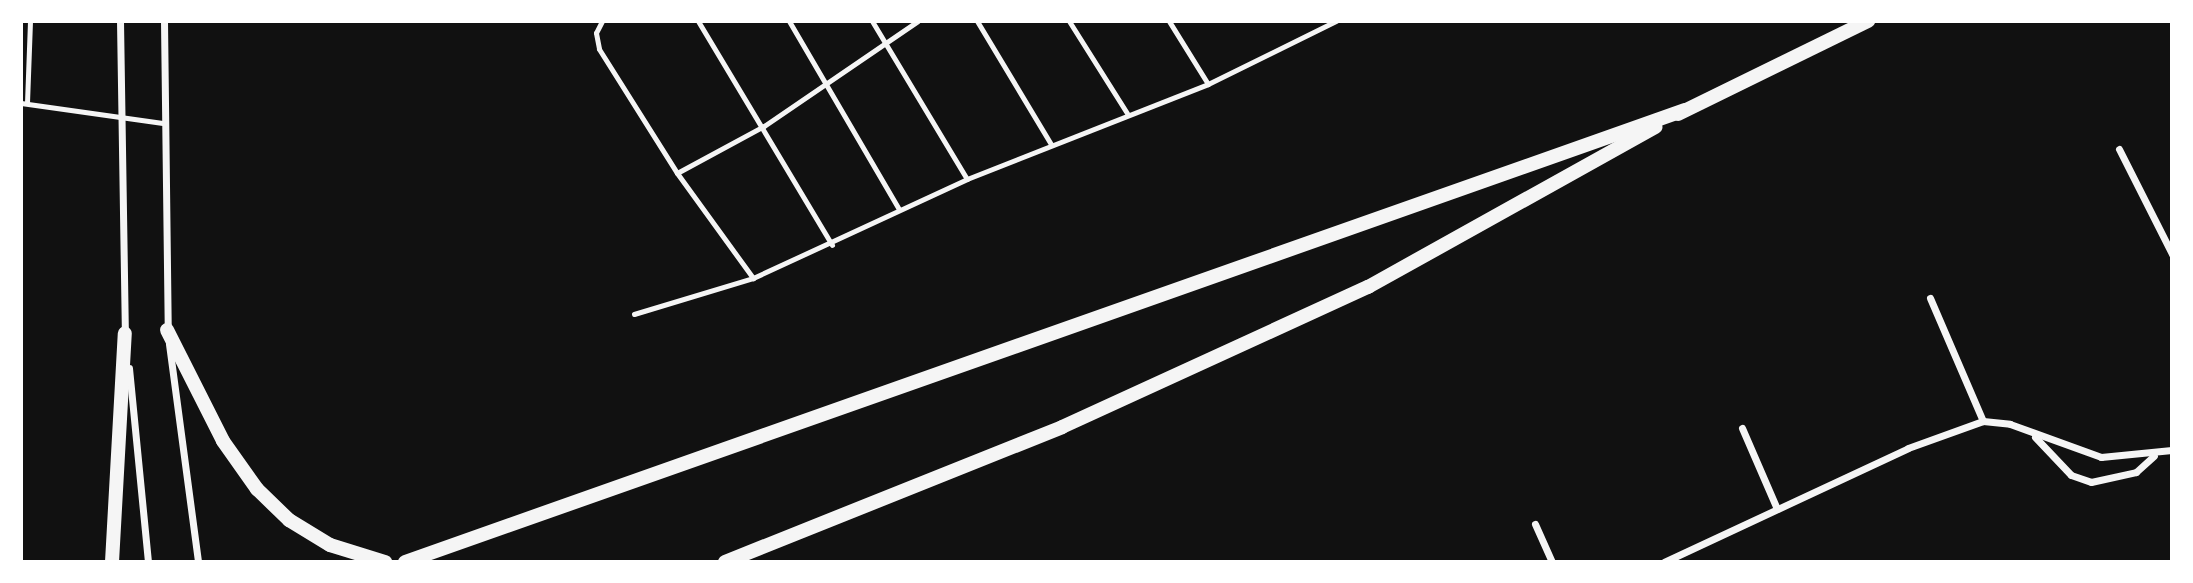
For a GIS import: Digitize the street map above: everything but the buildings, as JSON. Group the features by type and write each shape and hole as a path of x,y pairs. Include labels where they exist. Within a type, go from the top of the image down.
{"main road":[{"path":"725,562 1062,427 1368,286 1685,110 1868,21"},
{"path":"405,562 1685,110"},
{"path":"167,330 223,441 257,489 289,520 330,544 385,562"},
{"path":"112,562 125,333"}],"street":[{"path":"120,21 125,333 148,562"},
{"path":"163,21 167,330 198,562"},
{"path":"2119,149 2172,254"},
{"path":"1930,298 1983,421"},
{"path":"1664,562 1777,509 1983,421 2101,457 2154,456 2172,450"},
{"path":"1742,428 1777,509"},
{"path":"2032,434 2071,475 2091,482 2136,472 2154,456"},
{"path":"1535,524 1552,562"}],"lane":[{"path":"30,21 24,103 163,123"},
{"path":"602,21 596,33 599,49 677,173 753,278"},
{"path":"698,21 764,126 832,245"},
{"path":"789,21 830,84 899,209"},
{"path":"872,21 967,179"},
{"path":"677,173 764,126 830,84 918,21"},
{"path":"976,21 1051,144"},
{"path":"1069,21 1127,113"},
{"path":"1169,21 1208,84"},
{"path":"635,314 753,278 832,245 899,209 1127,113 1208,84 1336,21"}]}
